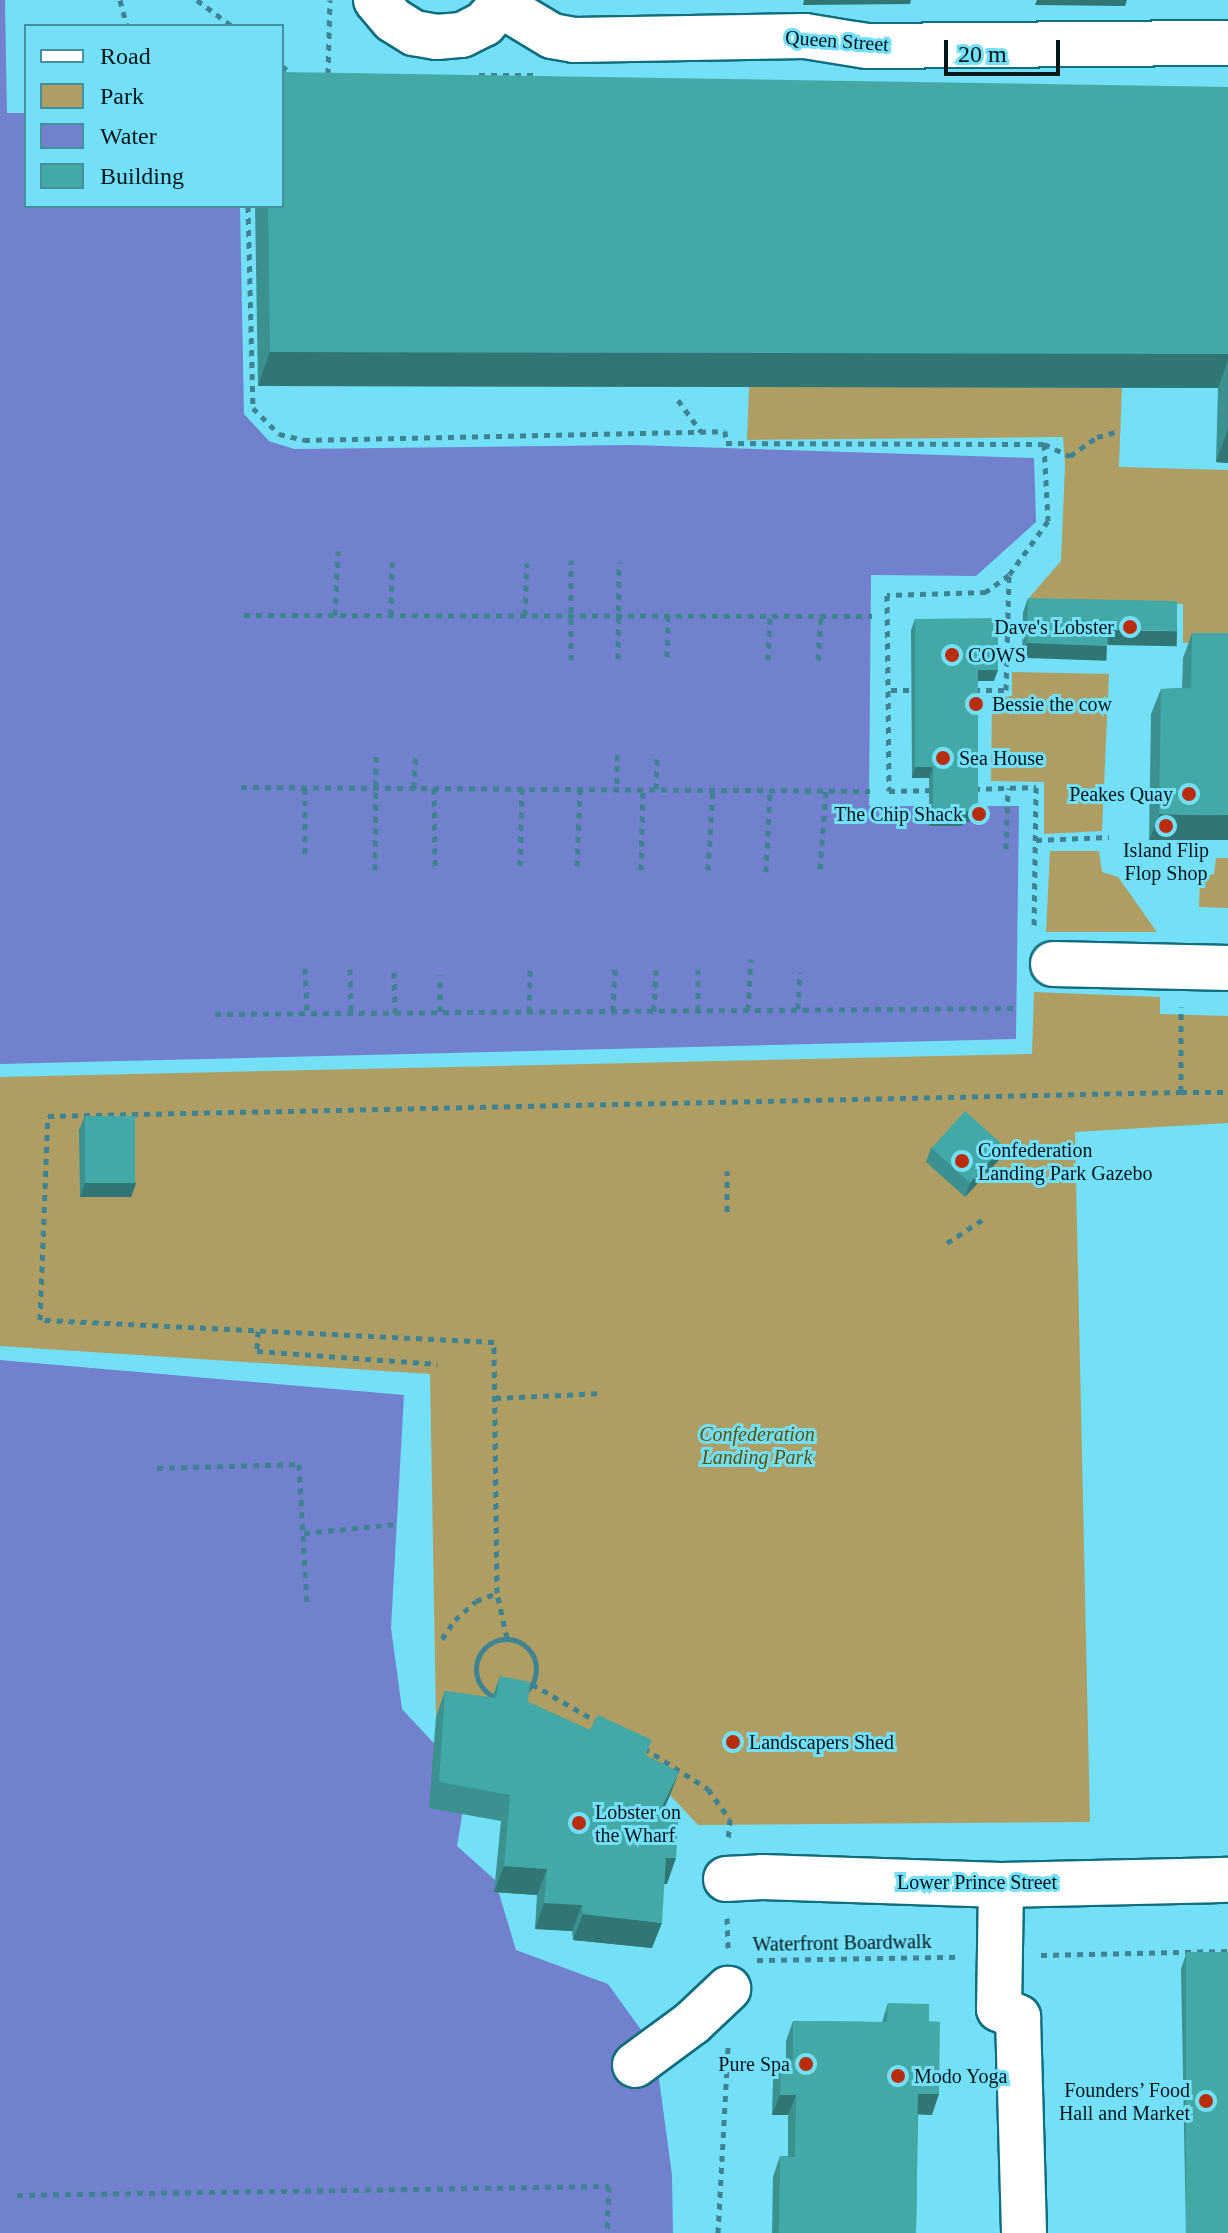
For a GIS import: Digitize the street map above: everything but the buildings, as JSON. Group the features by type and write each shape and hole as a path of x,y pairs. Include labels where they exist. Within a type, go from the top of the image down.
{"street":[{"name":"Queen Street","path":"376,0 393,20 414,33 437,37 462,35 484,24 503,3 552,36 574,40 805,36 867,46 1228,43"},
{"path":"1044,952 1228,968"},
{"name":"Lower Prince Street","path":"726,1879 762,1877 1001,1885 1228,1880"},
{"path":"1001,1885 999,2009 1018,2017 1024,2233"},
{"path":"635,2065 692,2023 728,1989"}],"path":[{"path":"120,0 126,24"},
{"path":"197,0 229,24"},
{"path":"328,74 330,0"},
{"path":"284,68 292,74"},
{"path":"248,208 253,408 279,434 304,440 725,431 726,443 1044,444 1070,456 1097,437 1120,431"},
{"path":"248,250 257,250"},
{"path":"678,400 701,433"},
{"path":"952,789 889,791 891,690 887,595 986,592 1009,575 1048,521 1044,444"},
{"path":"335,615 338,551"},
{"path":"571,560 571,660"},
{"path":"391,615 392,562"},
{"path":"618,659 619,562"},
{"path":"525,615 527,563"},
{"path":"969,690 1006,690 1009,575"},
{"path":"244,615 872,616"},
{"path":"667,657 668,615"},
{"path":"768,660 770,615"},
{"path":"818,660 821,615"},
{"path":"891,690 922,690"},
{"path":"414,788 416,753"},
{"path":"617,754 617,789"},
{"path":"656,789 657,755"},
{"path":"375,870 376,756"},
{"path":"241,787 870,791"},
{"path":"968,789 1036,787 1036,840 1044,952"},
{"path":"305,788 305,856"},
{"path":"434,788 435,868"},
{"path":"1006,849 1008,788"},
{"path":"520,866 522,789"},
{"path":"577,866 580,789"},
{"path":"641,870 643,789"},
{"path":"708,870 713,789"},
{"path":"766,872 770,790"},
{"path":"820,869 826,790"},
{"path":"1036,840 1109,837"},
{"path":"748,1010 751,959"},
{"path":"1180,964 1181,1092"},
{"path":"305,968 307,1013"},
{"path":"613,1011 615,968"},
{"path":"350,969 351,1013"},
{"path":"529,1012 530,969"},
{"path":"654,1011 656,970"},
{"path":"698,970 698,1010"},
{"path":"394,972 395,1013"},
{"path":"798,1009 800,972"},
{"path":"440,975 440,1012"},
{"path":"215,1014 1017,1008"},
{"path":"507,1638 497,1593 494,1342 40,1320 48,1116 1228,1092"},
{"path":"727,1171 727,1212"},
{"path":"947,1243 982,1220"},
{"path":"258,1331 257,1351 438,1364"},
{"path":"495,1398 602,1393"},
{"path":"157,1468 299,1464 307,1605"},
{"path":"304,1533 397,1524"},
{"path":"442,1639 455,1620 476,1601 497,1593"},
{"path":"507,1638 526,1646 533,1655 536,1674 532,1684 519,1697 499,1699 490,1695 477,1681 476,1661 488,1644 507,1638"},
{"path":"532,1684 607,1727"},
{"path":"632,1742 708,1789 730,1819"},
{"name":"Waterfront Boardwalk","path":"718,2233 729,1961 1228,1951"},
{"path":"17,2195 609,2186 607,2233"}],"green space":[{"path":"1122,385 1119,467 1228,470 1228,641 1183,643 1183,604 1028,599 1061,561 1065,465 1063,437 747,440 749,387"},
{"path":"1012,672 1109,674 1102,831 1044,834 1044,782 991,781 992,698 1012,696"},
{"path":"1050,851 1099,851 1102,872 1118,877 1157,932 1046,932"},
{"path":"1216,858 1228,858 1228,908 1199,907 1200,878 1214,874"},
{"name":"Confederation Landing Park","path":"1034,992 1160,997 1160,1014 1228,1016 1228,1123 1075,1132 1090,1822 698,1825 670,1795 637,1779 486,1724 436,1717 430,1374 0,1346 0,1077 1032,1054"}],"water":[{"path":"0,0 5,0 7,113 24,113 24,208 240,208 244,414 269,441 294,449 632,445 1034,458 1036,522 976,576 871,575 869,806 1019,806 1016,1039 0,1064"},
{"path":"0,1360 404,1395 391,1628 402,1709 468,1780 457,1846 495,1880 516,1950 608,1984 655,2049 672,2175 673,2233 0,2233"}],"place":[{"name":"Dave's Lobster","path":"1130,627"},
{"name":"COWS","path":"952,655"},
{"name":"Bessie the cow","path":"976,704"},
{"name":"Sea House","path":"943,758"},
{"name":"Peakes Quay","path":"1189,794"},
{"name":"The Chip Shack","path":"979,814"},
{"name":"Island Flip Flop Shop","path":"1166,826"},
{"name":"Confederation Landing Park Gazebo","path":"962,1161"},
{"name":"Landscapers Shed","path":"733,1742"},
{"name":"Lobster on the Wharf","path":"579,1823"},
{"name":"Pure Spa","path":"806,2064"},
{"name":"Modo Yoga","path":"898,2076"},
{"name":"Founders’ Food Hall and Market","path":"1206,2101"}]}
